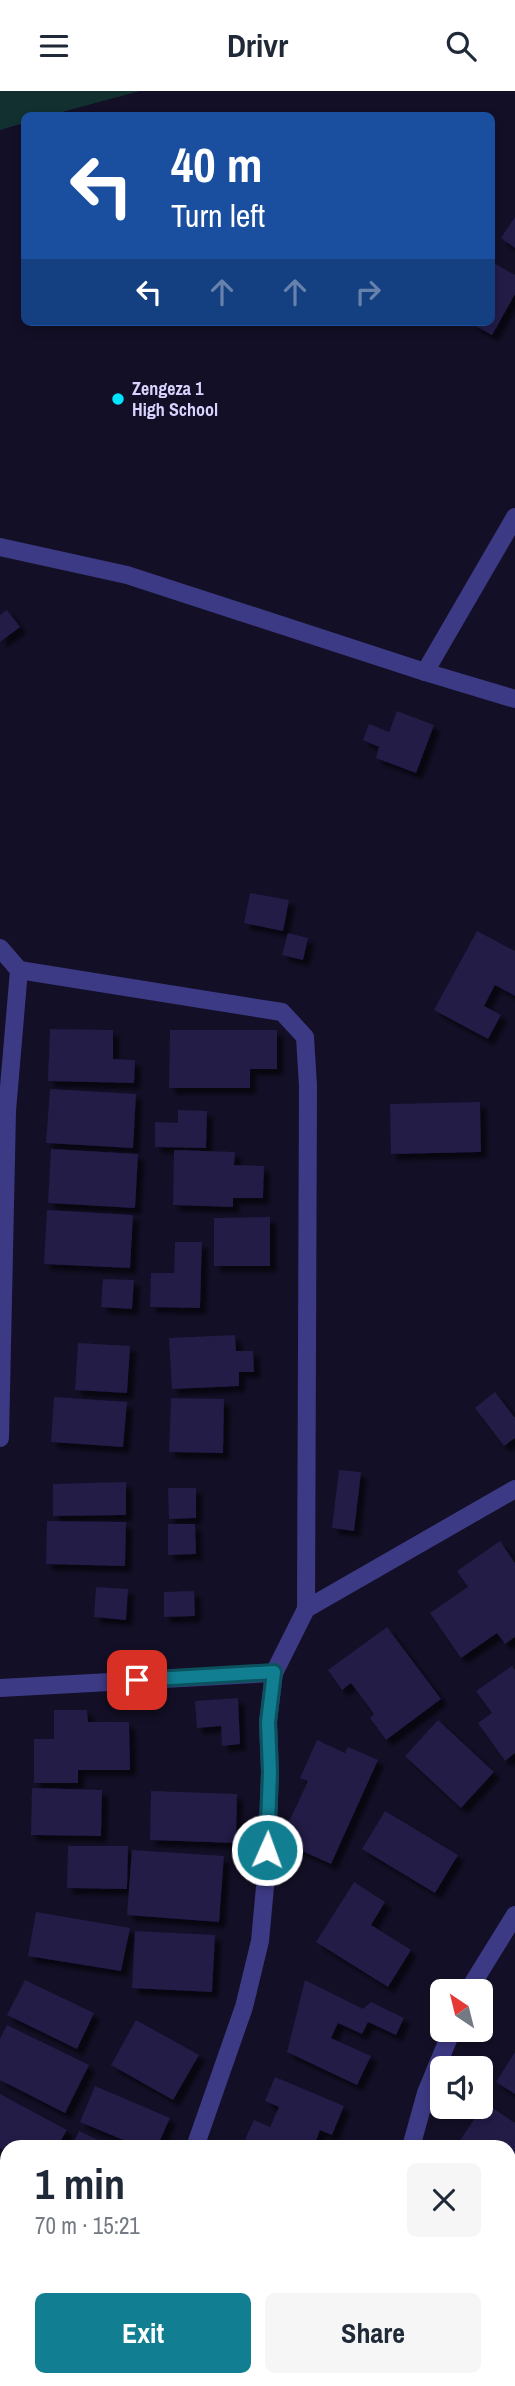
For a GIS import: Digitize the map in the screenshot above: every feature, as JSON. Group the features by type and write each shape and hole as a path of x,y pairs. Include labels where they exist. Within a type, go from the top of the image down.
{"street":[{"path":"425,672 515,517"},
{"path":"0,547 127,575 515,699"},
{"path":"0,948 19,970 282,1012 305,1037 308,1086 306,1609 274,1672 268,1722 270,1772 260,1941 244,2007 197,2140"},
{"path":"0,1438 3,1111 19,970"},
{"path":"306,1609 515,1489"},
{"path":"0,1688 274,1672"},
{"path":"475,1979 515,1915"},
{"path":"413,2140 426,2093 447,2042"}],"green space":[{"path":"0,91 140,91 62,112 21,112 21,124 0,130"}],"building":[{"path":"515,217 515,248 501,238"},
{"path":"495,264 515,275 515,294 492,335 475,326 495,326"},
{"path":"7,610 20,627 0,642 0,615"},
{"path":"397,711 434,725 416,773 376,758 379,747 363,740 369,724 389,732"},
{"path":"250,893 289,900 283,931 244,923"},
{"path":"477,931 515,951 515,996 495,985 484,1006 501,1015 488,1039 434,1010"},
{"path":"288,933 308,938 303,960 282,955"},
{"path":"50,1029 113,1030 113,1059 135,1060 134,1083 48,1081"},
{"path":"170,1030 277,1030 277,1069 250,1069 250,1088 169,1088"},
{"path":"50,1089 136,1094 133,1148 46,1143"},
{"path":"480,1102 481,1152 391,1154 390,1104"},
{"path":"178,1110 207,1111 206,1148 155,1147 155,1122 178,1123"},
{"path":"51,1149 138,1154 135,1208 48,1203"},
{"path":"174,1150 235,1152 234,1165 264,1166 263,1198 233,1198 233,1207 173,1205"},
{"path":"47,1210 133,1215 130,1268 44,1264"},
{"path":"270,1217 270,1266 214,1266 214,1218"},
{"path":"175,1242 202,1242 200,1308 150,1307 151,1273 174,1273"},
{"path":"103,1279 134,1280 132,1309 101,1307"},
{"path":"235,1335 236,1351 253,1351 254,1372 239,1372 239,1386 172,1389 169,1338"},
{"path":"78,1343 130,1346 127,1393 75,1390"},
{"path":"495,1392 515,1418 515,1438 504,1446 475,1408"},
{"path":"54,1397 127,1402 123,1447 51,1442"},
{"path":"171,1398 224,1399 223,1453 169,1452"},
{"path":"339,1470 361,1472 354,1531 332,1528"},
{"path":"126,1482 126,1515 53,1516 53,1484"},
{"path":"168,1488 196,1488 196,1518 169,1519"},
{"path":"47,1521 126,1522 125,1566 46,1564"},
{"path":"168,1524 195,1524 196,1554 168,1555"},
{"path":"500,1541 515,1563 515,1637 505,1644 497,1633 461,1658 430,1613 468,1587 457,1571"},
{"path":"96,1587 128,1589 126,1620 94,1617"},
{"path":"194,1591 195,1616 164,1617 164,1592"},
{"path":"387,1627 441,1699 386,1740 370,1718 374,1714 351,1683 342,1690 328,1670"},
{"path":"512,1666 515,1670 515,1753 505,1761 478,1723 492,1713 476,1691"},
{"path":"238,1698 240,1744 222,1746 221,1726 197,1728 195,1701"},
{"path":"54,1710 87,1710 88,1722 129,1722 130,1770 78,1770 78,1783 34,1783 34,1739 54,1739"},
{"path":"438,1720 494,1772 461,1808 405,1756"},
{"path":"317,1740 345,1753 348,1747 378,1760 331,1864 280,1841 308,1781 300,1778"},
{"path":"32,1788 102,1790 101,1836 31,1835"},
{"path":"151,1791 237,1794 236,1843 150,1840"},
{"path":"385,1811 458,1855 435,1893 362,1849"},
{"path":"68,1846 128,1846 127,1889 67,1888"},
{"path":"132,1850 224,1856 219,1922 127,1915"},
{"path":"354,1882 385,1902 371,1925 411,1950 388,1987 316,1942"},
{"path":"36,1912 130,1928 121,1971 28,1956"},
{"path":"135,1931 215,1935 212,1992 132,1988"},
{"path":"25,1980 94,2013 77,2049 7,2015"},
{"path":"305,1980 363,2009 371,2002 404,2018 396,2035 368,2022 362,2034 338,2023 331,2038 371,2056 357,2085 287,2052"},
{"path":"136,2020 199,2055 173,2100 111,2065"},
{"path":"7,2025 89,2065 65,2113 0,2080 0,2039"},
{"path":"515,2052 515,2094 496,2082"},
{"path":"275,2077 344,2106 332,2135 320,2130 316,2140 245,2140 254,2120 270,2127 279,2107 265,2101"},
{"path":"95,2086 170,2118 160,2140 123,2140 80,2122"},
{"path":"0,2094 67,2130 61,2140 0,2140"},
{"path":"493,2108 515,2123 515,2140 460,2140 474,2119 493,2119"},
{"path":"79,2131 98,2140 75,2140"}],"place":[{"name":"Zengeza 1 High School","path":"118,399"}],"route":[{"path":"137,1680 274,1672 268,1722 270,1772 267,1850"}]}
